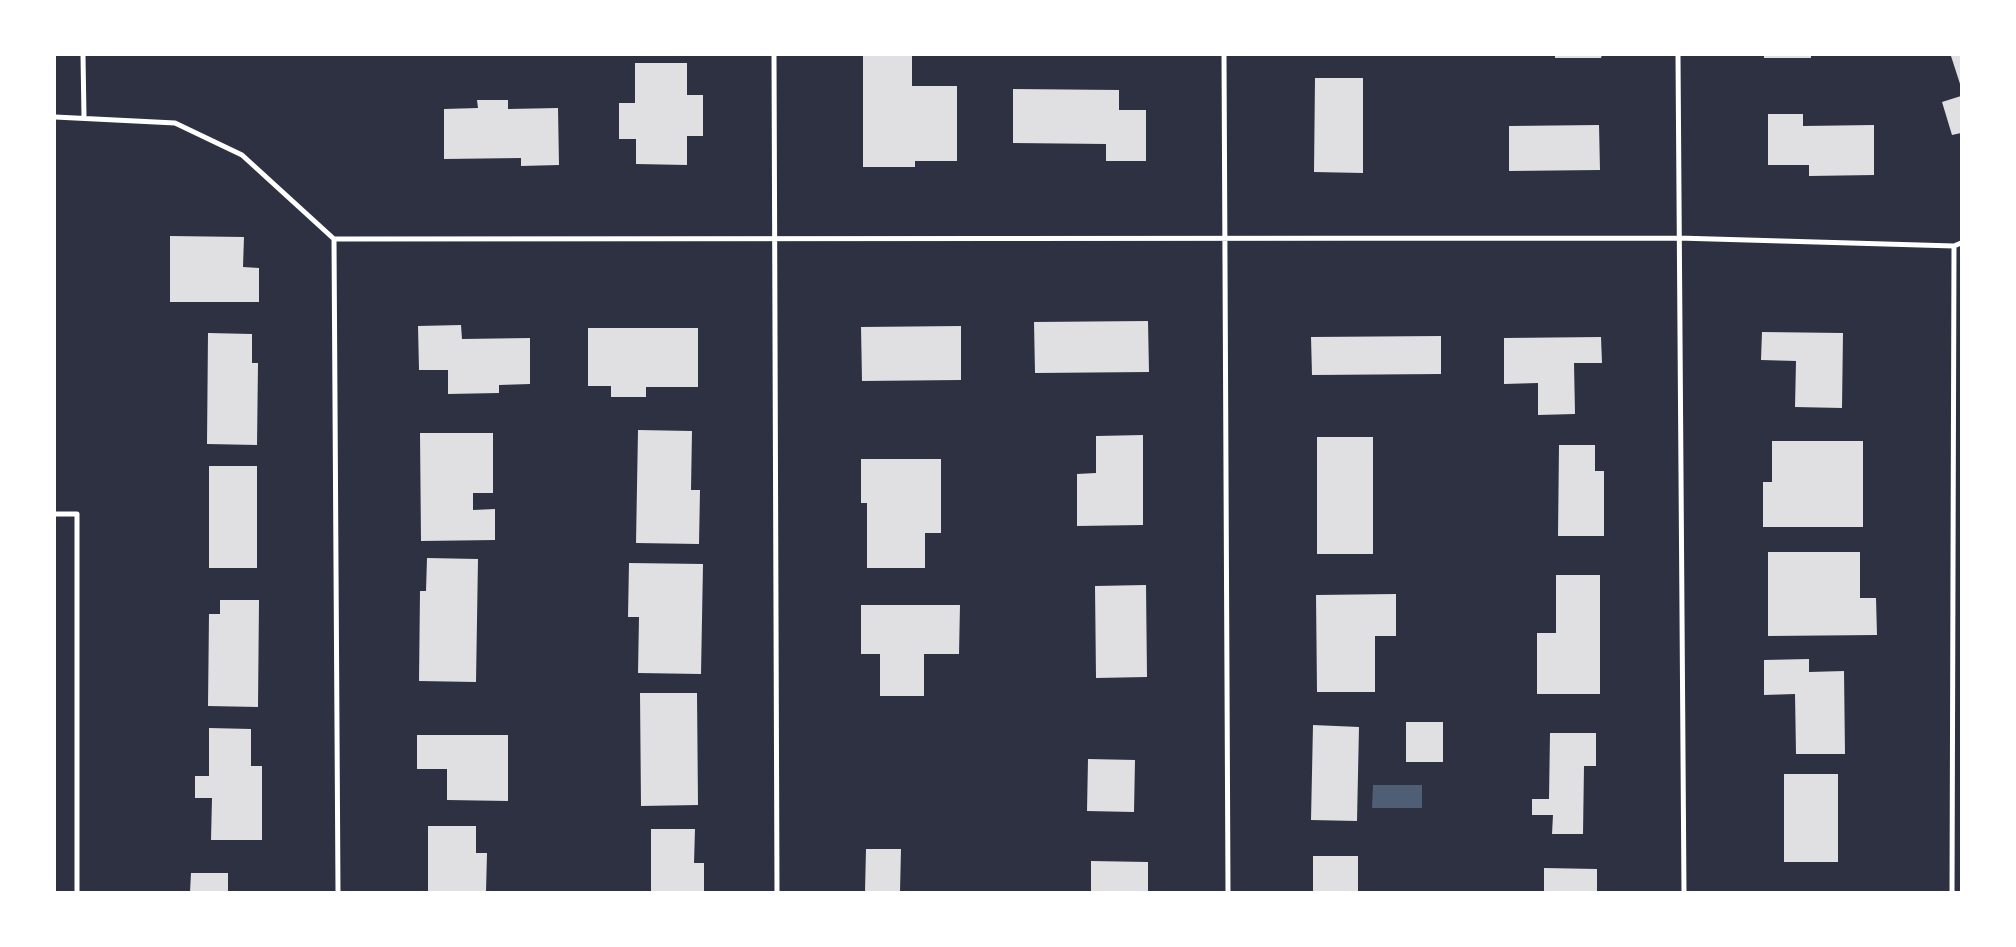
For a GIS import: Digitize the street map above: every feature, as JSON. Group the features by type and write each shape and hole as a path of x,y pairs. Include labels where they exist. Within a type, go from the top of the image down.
{"street":[{"path":"83,55 84,117"},
{"path":"774,55 778,892"},
{"path":"1224,55 1228,892"},
{"path":"1678,55 1684,892"},
{"path":"55,117 176,123 242,155 334,239 1678,238 1954,246 1961,243"},
{"path":"334,239 338,892"},
{"path":"1952,892 1954,246"},
{"path":"55,514 76,514 78,892"}],"water":[{"path":"1373,785 1422,785 1422,808 1372,808"}],"building":[{"path":"863,55 912,55 912,86 957,86 957,161 915,161 915,167 863,167"},
{"path":"1555,55 1602,55 1601,58 1555,58"},
{"path":"1764,55 1811,55 1811,58 1764,58"},
{"path":"1961,55 1961,87 1951,56"},
{"path":"635,63 687,63 687,95 703,95 703,136 687,136 687,165 636,164 636,139 619,139 619,103 635,103"},
{"path":"1315,78 1363,78 1363,173 1314,172"},
{"path":"1013,89 1119,90 1119,110 1146,110 1146,161 1106,161 1106,144 1013,143"},
{"path":"1961,96 1961,133 1952,135 1942,102"},
{"path":"477,100 508,100 508,109 558,108 559,165 521,166 521,158 444,159 444,109 478,108"},
{"path":"1768,114 1803,114 1803,126 1874,125 1874,175 1809,176 1809,165 1768,165"},
{"path":"1599,125 1600,170 1509,171 1509,126"},
{"path":"170,236 244,237 243,267 259,268 259,302 170,302"},
{"path":"1148,321 1149,372 1035,373 1034,322"},
{"path":"461,325 462,339 530,338 530,384 499,385 499,393 448,394 448,370 419,370 418,326"},
{"path":"961,326 961,380 862,381 861,327"},
{"path":"588,328 698,328 698,387 646,387 646,397 611,397 611,386 588,386"},
{"path":"1762,332 1843,333 1842,408 1795,407 1796,361 1761,360"},
{"path":"208,333 252,334 252,363 258,363 257,445 207,444"},
{"path":"1441,336 1441,374 1312,375 1311,337"},
{"path":"1601,337 1602,363 1574,363 1575,414 1538,415 1538,383 1504,384 1504,338"},
{"path":"638,430 692,431 691,490 700,490 699,544 636,543"},
{"path":"420,433 493,433 493,493 473,493 473,510 495,509 495,540 421,541"},
{"path":"1143,435 1143,525 1077,526 1077,474 1096,473 1096,436"},
{"path":"1317,437 1373,437 1373,554 1317,554"},
{"path":"1772,441 1863,441 1863,527 1763,527 1763,482 1772,482"},
{"path":"1559,445 1595,445 1595,471 1604,471 1604,536 1558,536"},
{"path":"861,459 941,459 941,533 925,533 925,568 867,568 867,503 861,503"},
{"path":"209,466 257,466 257,568 209,568"},
{"path":"1768,552 1860,552 1860,598 1876,598 1877,635 1768,636"},
{"path":"427,558 478,559 476,682 419,681 420,591 426,591"},
{"path":"629,563 703,564 701,674 638,673 639,617 628,617"},
{"path":"1556,575 1600,575 1600,694 1537,694 1537,633 1556,633"},
{"path":"1146,585 1147,677 1096,678 1095,586"},
{"path":"1396,594 1396,636 1375,636 1375,692 1317,692 1316,595"},
{"path":"220,600 259,600 258,707 208,706 209,614 220,614"},
{"path":"861,605 960,605 959,654 924,654 924,696 880,696 880,654 861,654"},
{"path":"1809,659 1809,672 1844,671 1845,754 1796,754 1795,694 1764,695 1764,660"},
{"path":"640,693 697,693 698,805 641,806"},
{"path":"1406,722 1443,722 1443,762 1406,762"},
{"path":"1313,725 1359,727 1357,821 1311,820"},
{"path":"209,728 251,729 251,766 262,766 262,840 211,840 212,798 195,798 195,776 209,776"},
{"path":"1550,733 1596,733 1596,766 1584,766 1583,834 1552,834 1553,815 1532,815 1532,799 1549,799"},
{"path":"417,735 508,735 508,801 447,800 447,769 417,769"},
{"path":"1088,759 1135,760 1134,812 1087,811"},
{"path":"1784,774 1838,774 1838,862 1784,862"},
{"path":"428,826 476,826 476,853 487,853 486,892 428,892"},
{"path":"651,829 695,829 694,863 704,863 704,892 651,892"},
{"path":"866,849 901,849 900,892 865,892"},
{"path":"1313,856 1358,856 1358,892 1313,892"},
{"path":"1091,861 1148,862 1148,892 1091,892"},
{"path":"1544,868 1597,869 1597,892 1544,892"},
{"path":"191,873 228,873 228,892 190,892"}]}
